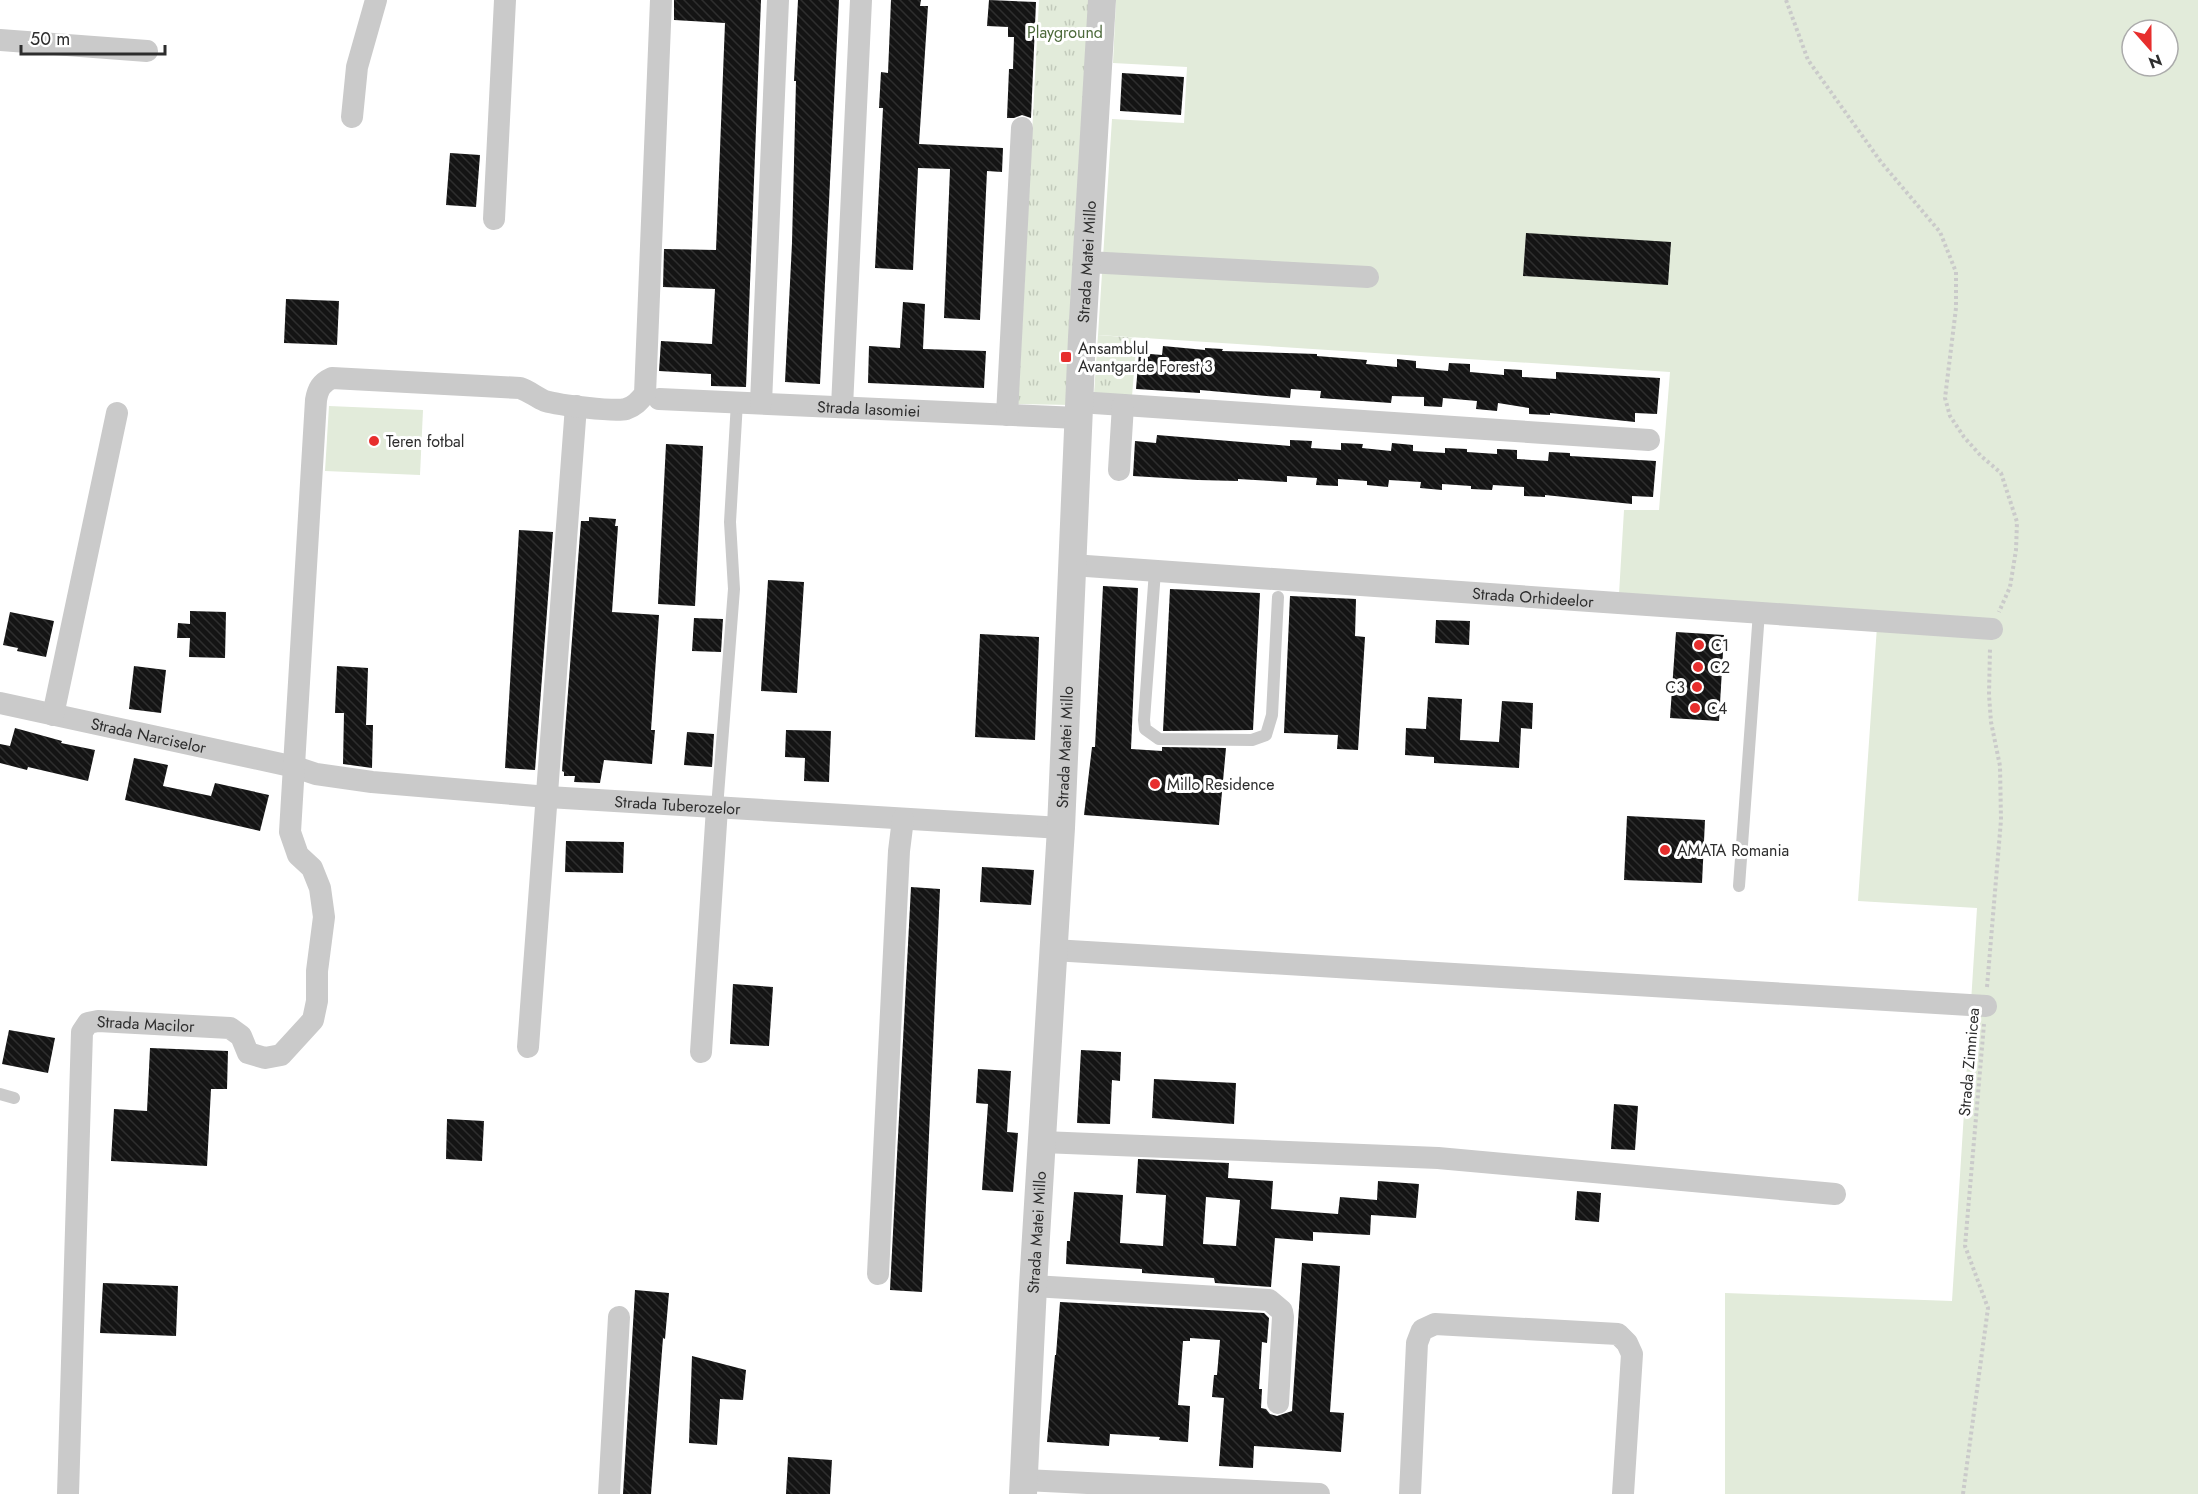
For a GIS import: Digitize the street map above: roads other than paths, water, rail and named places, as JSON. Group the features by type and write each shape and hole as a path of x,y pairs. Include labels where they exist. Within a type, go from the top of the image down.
{"street":[{"path":"352,117 357,68 376,0"},
{"path":"494,219 505,0"},
{"path":"295,767 316,400 318,389 323,382 332,378 520,388 532,392 543,400 576,406 624,409 652,396 661,0"},
{"path":"761,403 778,0"},
{"path":"842,407 861,0"},
{"name":"Strada Matei Millo","path":"1023,1487 1061,828 1079,410 1102,0"},
{"path":"0,40 147,51"},
{"path":"1007,415 1022,128"},
{"path":"1087,262 1368,277"},
{"name":"Strada Iasomiei","path":"652,396 1007,415 1123,405 1649,440"},
{"path":"1119,470 1123,405"},
{"path":"528,1047 576,406"},
{"path":"53,715 117,413"},
{"name":"Strada Orhideelor","path":"1072,565 1992,629"},
{"name":"Strada Narciselor","path":"0,703 295,767"},
{"name":"Strada Tuberozelor","path":"295,767 316,774 372,782 548,797 1061,828"},
{"name":"Strada Macilor","path":"68,1494 82,1032 88,1023 99,1021 230,1028 241,1036 248,1053 265,1058 281,1054 313,1020 317,1001 317,971 324,917 320,888 312,868 298,855 290,832 295,767"},
{"path":"701,1052 717,808"},
{"path":"878,1274 899,851 903,819"},
{"path":"1053,950 1986,1005"},
{"path":"1042,1142 1438,1158 1835,1194"},
{"path":"1033,1286 1269,1300 1282,1311 1283,1317 1278,1403"},
{"path":"609,1494 619,1317"},
{"path":"1410,1494 1417,1343 1422,1330 1435,1324 1618,1334 1628,1343 1632,1354 1623,1494"},
{"path":"1023,1487 1319,1494"}],"lane":[{"path":"717,808 734,589 730,522 737,402"},
{"path":"1155,571 1144,720 1145,729 1158,739 1252,740 1266,735 1272,715 1278,597"},
{"path":"1739,886 1759,612"},
{"path":"0,1095 14,1098"}],"place":[{"name":"Ansamblul Avantgarde Forest 3","path":"1066,357"},
{"name":"Teren fotbal","path":"374,441"},
{"name":"C1","path":"1699,645"},
{"name":"C2","path":"1698,667"},
{"name":"C3","path":"1697,687"},
{"name":"C4","path":"1695,708"},
{"name":"Millo Residence","path":"1155,784"},
{"name":"AMATA Romania","path":"1665,850"}],"park label":[{"name":"Playground","path":"1065,32"}]}
